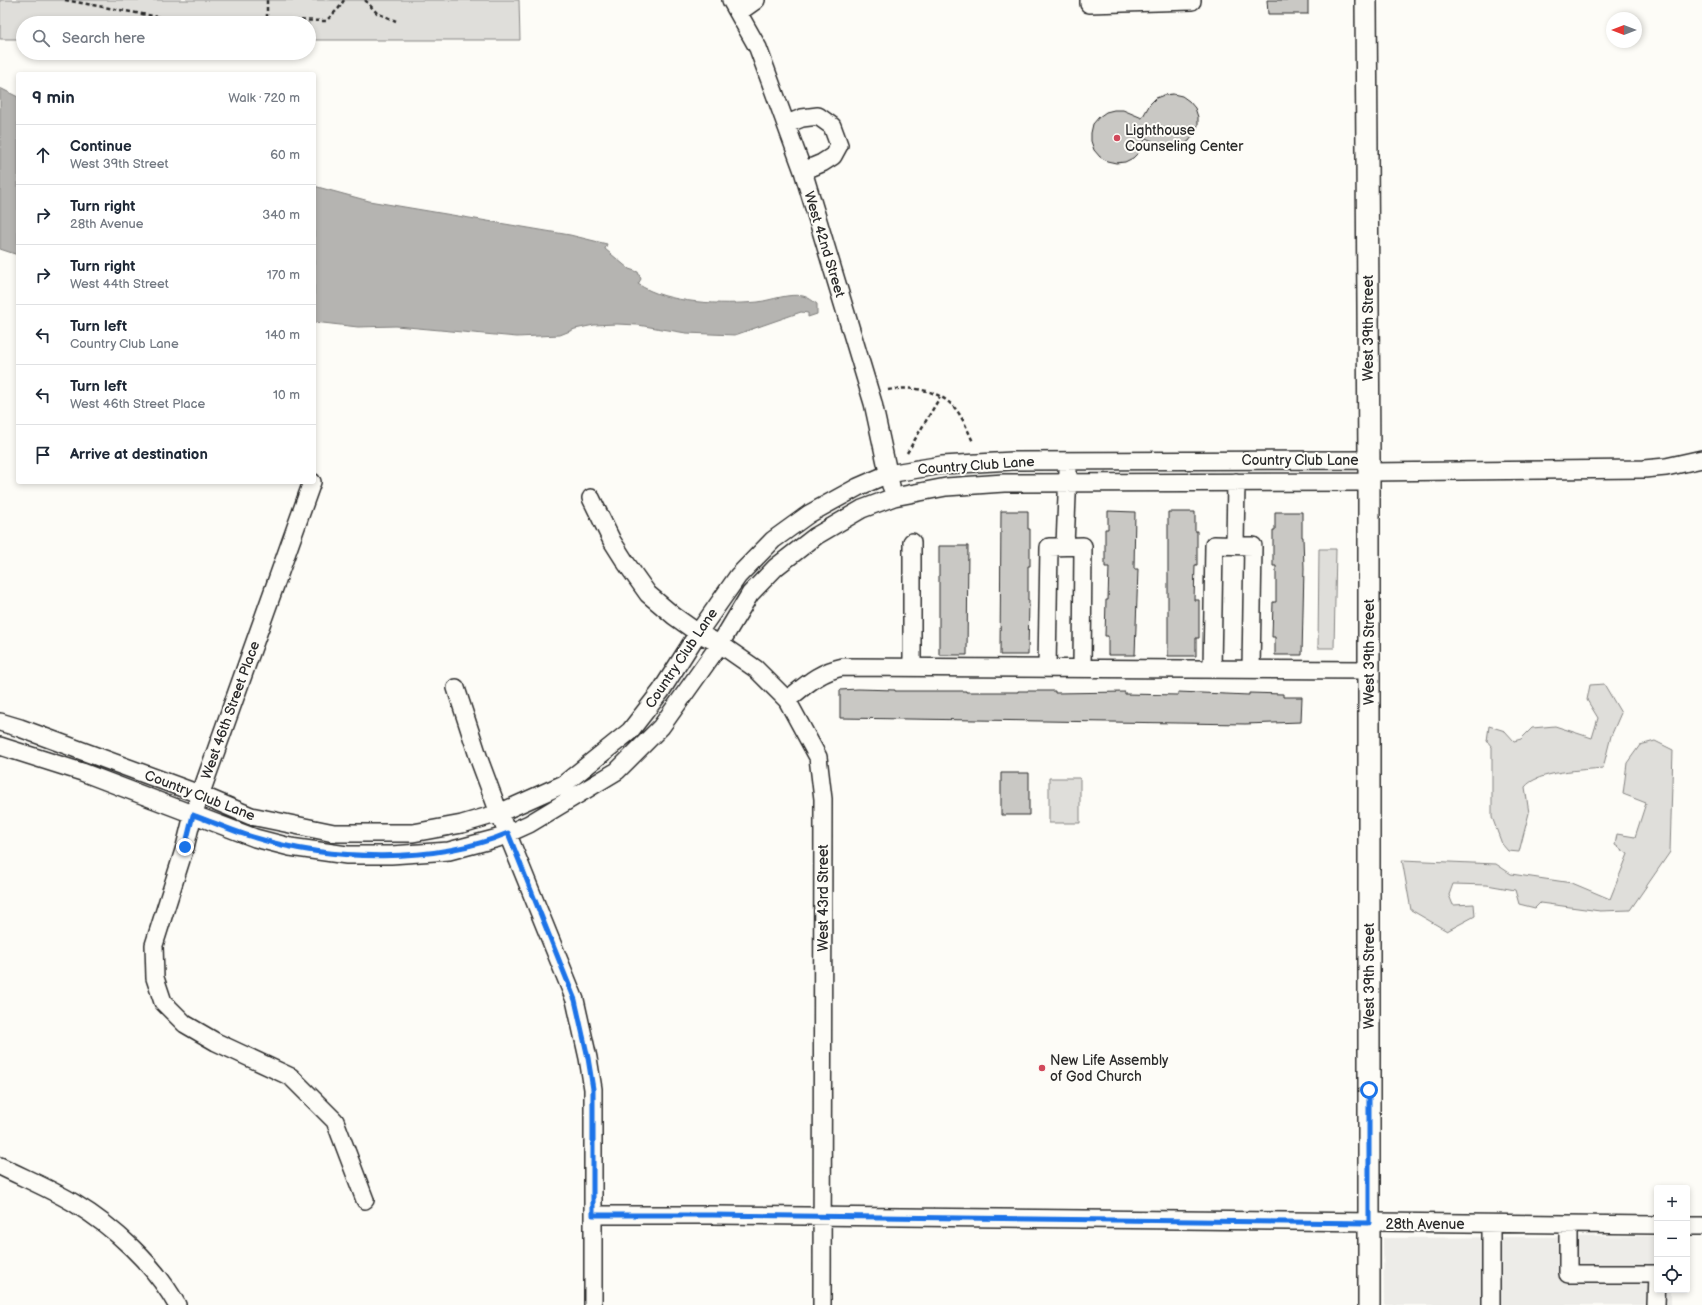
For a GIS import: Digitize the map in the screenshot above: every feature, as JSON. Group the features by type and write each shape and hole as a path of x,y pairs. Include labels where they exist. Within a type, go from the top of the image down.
{"main road":[{"name":"West 39th Street","path":"1366,0 1369,471 1369,1305"}],"street":[{"path":"735,6 756,0"},
{"path":"1089,0 1089,4 1192,0"},
{"name":"West 42nd Street","path":"735,6 758,48 803,171 873,403 894,498"},
{"path":"787,124 802,118 818,116 832,126 839,145 833,156 822,164 803,171"},
{"name":"Country Club Lane","path":"0,722 200,794 251,816 334,833 414,833 462,824 499,813 564,784 630,731 661,691 698,633 738,576 773,540 809,514 858,487 888,474 942,465 1012,461 1067,461 1369,471 1644,469 1666,467 1702,459"},
{"path":"1065,546 1068,483 1067,461"},
{"name":"Country Club Lane","path":"0,746 82,772 255,838 290,846 347,855 391,855 449,851 498,838 529,824 617,771 661,727 720,644 750,594 776,567 816,536 862,509 894,498 946,487 1004,483 1236,482 1369,471"},
{"path":"1235,546 1236,482"},
{"name":"West 46th Street Place","path":"311,484 193,815 185,847 154,944 155,978 163,1002 185,1024 216,1042 291,1077 336,1121 366,1200"},
{"name":"West 43rd Street","path":"591,498 616,546 648,594 674,616 698,633 720,644 756,669 787,700 818,757 823,799 822,1305"},
{"path":"912,542 912,667"},
{"path":"1212,669 1214,545 1253,546 1251,669"},
{"path":"1047,668 1049,547 1083,546 1082,668"},
{"path":"787,700 814,678 829,670 843,667 1369,670"},
{"path":"456,688 480,762 499,813 575,1000 588,1058 593,1089 593,1305"},
{"path":"0,1166 74,1203 123,1238 167,1287 177,1305"},
{"name":"28th Avenue","path":"593,1215 1654,1225"},
{"path":"1491,1224 1491,1305"},
{"path":"1568,1225 1568,1274 1656,1274 1656,1305"},
{"path":"1690,1226 1702,1226"}],"path":[{"path":"65,0 153,16"},
{"path":"266,0 267,16"},
{"path":"316,21 326,21 339,8 344,0"},
{"path":"365,0 376,13 396,21"},
{"path":"888,390 897,388 922,389 940,397 954,407 973,442"},
{"path":"907,453 940,397"}],"shaded area":[{"path":"0,0 519,0 520,40 316,40 316,16 16,16 16,39 0,39"},
{"path":"0,88 16,96 16,254 0,249"},
{"path":"316,187 369,201 570,235 607,244 605,249 629,269 638,272 641,279 638,284 650,291 664,296 696,302 744,303 798,295 807,297 817,304 817,314 808,317 808,313 801,312 735,335 686,333 638,325 617,324 594,325 575,329 560,335 517,337 396,326 358,327 316,322"},
{"path":"1319,549 1336,549 1334,648 1318,648"},
{"path":"1604,684 1621,713 1611,736 1603,768 1550,774 1531,782 1525,787 1529,813 1519,852 1508,851 1502,844 1492,817 1492,747 1487,741 1489,726 1505,731 1514,741 1521,739 1532,728 1555,726 1592,738 1598,718 1587,700 1590,685"},
{"path":"1655,741 1673,750 1670,852 1630,910 1600,911 1540,903 1535,908 1519,904 1515,890 1487,885 1453,884 1449,895 1453,905 1474,904 1475,916 1447,931 1411,910 1402,860 1496,864 1511,874 1572,883 1610,899 1628,854 1615,845 1617,834 1635,837 1646,803 1623,794 1627,763 1640,745"},
{"path":"1049,778 1080,778 1080,823 1049,823"},
{"path":"1654,1236 1654,1293 1671,1293 1671,1305 1384,1305 1383,1238"}],"building":[{"path":"1267,0 1308,0 1308,14 1268,14"},
{"path":"1173,94 1182,96 1189,101 1195,108 1198,117 1198,125 1194,134 1189,141 1182,146 1173,148 1164,147 1146,138 1139,152 1133,158 1125,162 1116,163 1107,161 1100,157 1094,150 1091,141 1093,124 1106,112 1123,110 1142,118 1150,104 1156,98"},
{"path":"1001,511 1028,511 1028,529 1030,529 1030,566 1028,566 1028,655 1000,655"},
{"path":"1108,511 1135,512 1134,569 1138,569 1135,655 1108,655 1108,636 1105,636 1109,567 1105,567 1105,529 1108,529"},
{"path":"1168,512 1195,512 1195,531 1197,531 1197,565 1195,565 1194,600 1199,600 1199,638 1196,638 1196,656 1168,656"},
{"path":"1275,512 1302,512 1304,568 1302,655 1275,655 1275,637 1272,637 1273,602 1276,602 1276,566 1273,566 1273,530 1275,530"},
{"path":"939,546 968,546 967,655 939,655"},
{"path":"858,689 966,692 1055,691 1055,693 1125,692 1125,694 1178,695 1178,692 1249,695 1249,693 1283,694 1283,697 1302,697 1301,722 1245,724 840,718 840,690"},
{"path":"1001,773 1029,773 1029,815 1001,815"}],"place":[{"name":"Lighthouse Counseling Center","path":"1117,138"},
{"name":"New Life Assembly of God Church","path":"1042,1068"}],"route":[{"path":"185,847 193,815 255,838 290,846 347,855 391,855 449,851 498,838 508,833 575,1000 588,1058 593,1089 593,1215 712,1215 1369,1223 1369,1090"}]}
